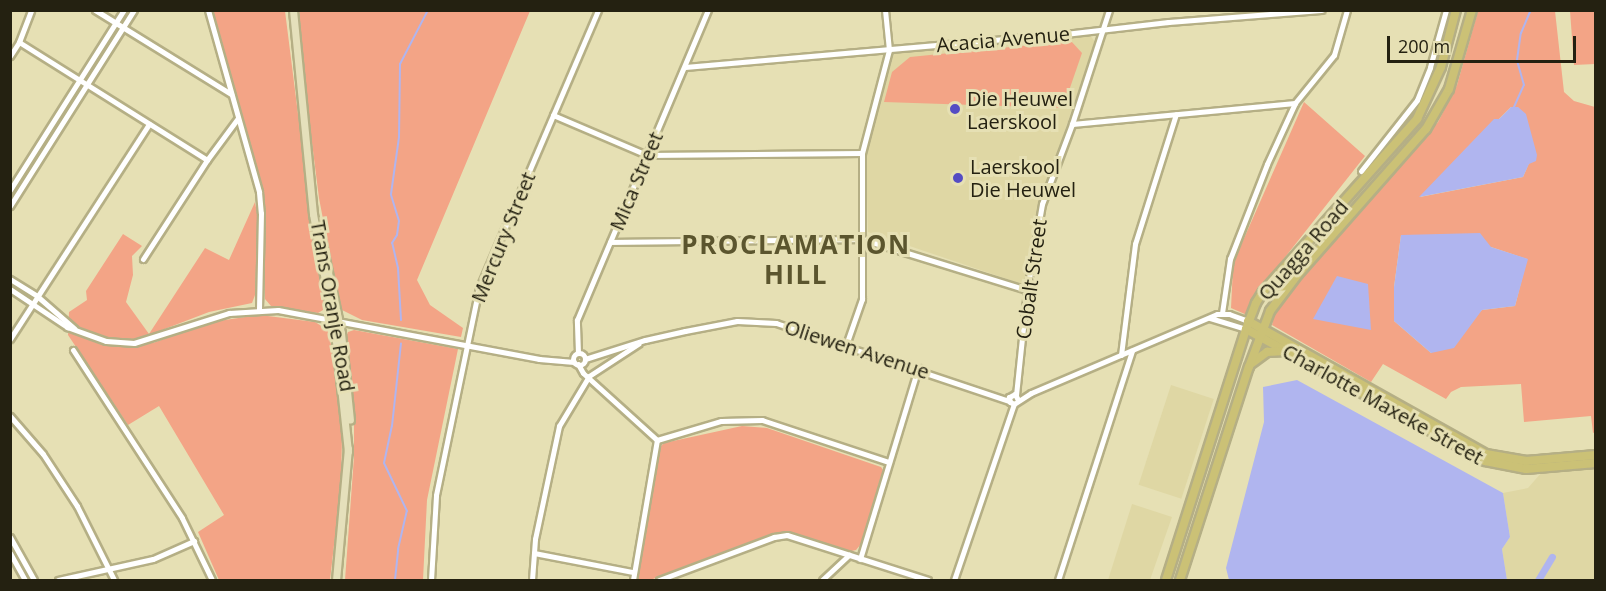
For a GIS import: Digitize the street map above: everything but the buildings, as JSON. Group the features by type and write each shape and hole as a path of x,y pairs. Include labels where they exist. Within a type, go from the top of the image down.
{"main road":[{"name":"Trans Oranje Road","path":"293,10 319,255 335,322 348,450 336,580"},
{"name":"Quagga Road","path":"1166,580 1247,325 1263,292 1417,119 1440,68 1456,10"},
{"name":"Quagga Road","path":"1180,580 1249,367 1276,300 1429,123 1449,89 1472,10"},
{"name":"Charlotte Maxeke Street","path":"1247,325 1486,454 1519,461 1596,455"},
{"name":"Charlotte Maxeke Street","path":"1262,332 1289,351 1485,461 1526,469 1596,463"},
{"path":"1249,367 1267,352 1289,351"}],"street":[{"path":"10,56 19,43 31,10"},
{"path":"95,10 231,94"},
{"path":"10,190 124,10"},
{"path":"10,206 134,10"},
{"path":"208,10 261,202 259,310"},
{"name":"Mercury Street","path":"431,580 436,495 479,288 598,10"},
{"name":"Mica Street","path":"579,359 577,320 708,10"},
{"path":"846,345 861,305 862,153 889,50 885,10"},
{"name":"Cobalt Street","path":"954,580 1013,398 1042,204 1072,124 1109,10"},
{"name":"Acacia Avenue","path":"685,67 1322,10"},
{"path":"1222,313 1228,268 1233,251 1295,103 1334,55 1347,10"},
{"path":"1361,171 1417,100 1430,67 1446,10"},
{"path":"10,43 19,43 207,160"},
{"path":"1072,124 1295,103"},
{"path":"1121,355 1135,244 1176,114"},
{"path":"553,115 647,155 862,153"},
{"path":"143,259 207,160 238,118"},
{"path":"10,339 149,124"},
{"path":"610,242 862,239 1028,290"},
{"path":"10,279 38,296 76,330"},
{"path":"10,290 33,303 57,321 76,330"},
{"name":"Oliewen Avenue","path":"76,330 106,341 134,343 215,317 259,310 294,312 335,322 561,362 598,355 645,340 746,321 789,326 996,395 1013,398"},
{"path":"1013,398 1031,393 1222,313 1247,325"},
{"path":"1210,318 1247,325"},
{"name":"Oliewen Avenue","path":"589,376 645,340"},
{"path":"73,350 152,469 194,541 212,580"},
{"path":"1058,580 1132,350"},
{"path":"579,359 582,372 657,440"},
{"path":"860,559 918,368"},
{"path":"532,580 534,553 556,436 572,402 589,376"},
{"path":"10,416 36,446 62,483 83,517 114,580"},
{"path":"657,440 721,422 762,420 888,462"},
{"path":"633,580 657,440"},
{"path":"659,580 780,535 928,580"},
{"path":"10,537 33,578 23,580 10,553"},
{"path":"58,580 153,559 194,541"},
{"path":"534,553 633,573"},
{"path":"822,580 849,555"}],"shaded area":[{"path":"212,11 285,11 313,233 324,301 323,310 318,313 271,306 265,299 262,188"},
{"path":"299,11 530,11 417,280 430,305 463,328 461,337 362,320 340,309 319,198"},
{"path":"1478,11 1555,11 1564,92 1574,101 1595,107 1595,432 1593,433 1591,416 1524,422 1521,384 1461,387 1451,392 1446,399 1383,364 1371,382 1272,325 1274,316 1285,297 1438,122 1457,85","holes":["1511,107 1518,107 1529,163 1523,177 1420,197","1401,235 1491,247 1527,259 1515,306 1482,310 1431,353 1394,321 1394,287"]},
{"path":"1570,11 1595,11 1595,64 1574,65"},
{"name":"Laerskool Die Heuwel","path":"1090,35 1095,42 1041,200 1028,286 868,232 866,156 894,53"},
{"path":"1071,41 1082,53 1063,108 884,102 892,72 910,57"},
{"path":"1304,102 1365,156 1256,294 1247,315 1231,308 1233,267"},
{"path":"255,202 258,219 255,295 252,303 209,312 149,335 153,343 211,322 260,315 315,322 328,330 338,379 342,435 341,484 330,580 219,580 198,532 224,515 159,406 128,425 68,335 69,312 87,300 86,291 123,234 142,246 132,256 133,275 126,302 149,334 205,248 229,260"},
{"path":"354,330 458,349 427,500 423,580 345,580 354,457 354,419 346,337 348,332"},
{"path":"1171,385 1214,399 1181,499 1139,485"},
{"path":"742,426 767,428 881,467 883,470 861,544 856,550 847,552 792,533 781,532 650,580 638,580 658,449 664,443"},
{"path":"1595,467 1595,580 1507,580 1502,549 1510,537 1503,493 1528,488 1542,472"},
{"path":"1132,504 1172,517 1150,580 1108,580"}],"water":[{"path":"1511,107 1518,107 1526,114 1537,155 1536,161 1529,164 1523,177 1419,197 1494,119 1499,119"},
{"path":"1480,233 1491,247 1528,259 1515,306 1482,310 1454,348 1431,353 1394,321 1394,287 1401,235"},
{"path":"1337,276 1368,284 1371,330 1313,319"},
{"path":"1297,380 1503,493 1510,537 1502,549 1507,580 1229,580 1226,568 1264,422 1263,387"}],"waterway":[{"path":"401,320 398,268 392,243 397,235 399,221 391,194 399,137 400,64 428,10"},
{"path":"1514,107 1524,85 1517,60 1521,33 1531,10"},
{"path":"395,580 398,549 407,511 384,463 392,426 401,343"},
{"path":"1538,580 1552,557"}],"place":[{"name":"Die Heuwel Laerskool","path":"955,109"},
{"name":"Laerskool Die Heuwel","path":"958,178"}],"district":[{"name":"PROCLAMATION HILL","path":"796,260"}]}
